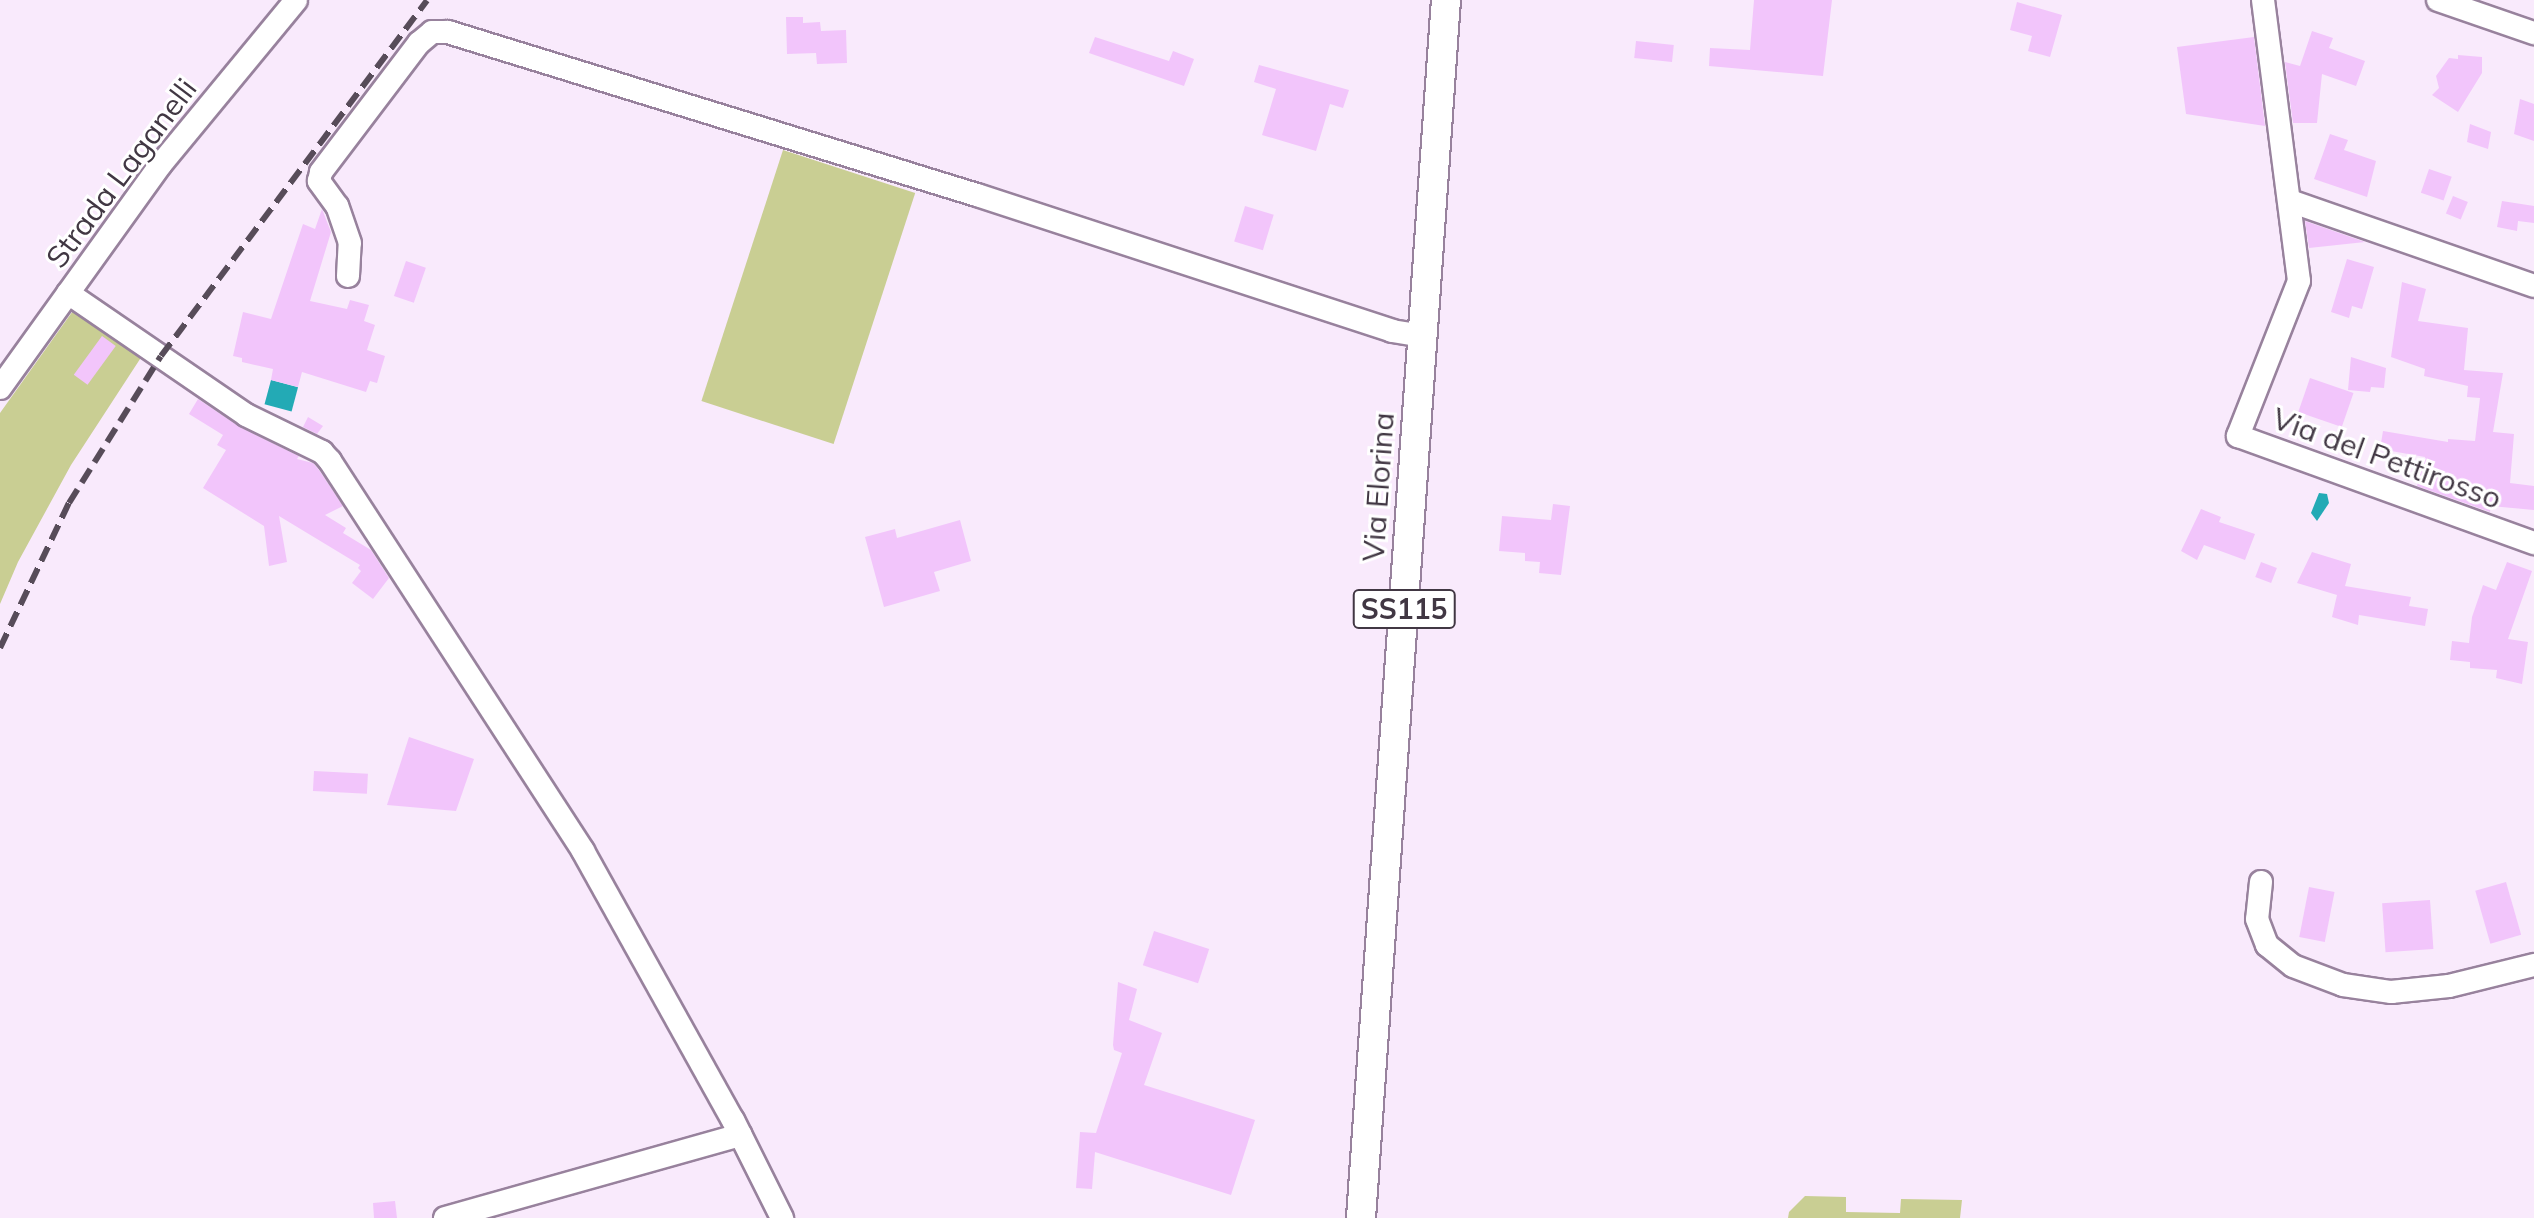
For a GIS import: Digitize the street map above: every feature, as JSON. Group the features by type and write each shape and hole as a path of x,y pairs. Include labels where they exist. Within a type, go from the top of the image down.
{"main road":[{"name":"Via Elorina","path":"1361,1218 1446,0"}],"street":[{"name":"Strada Laganelli","path":"0,388 161,164 296,0"},
{"name":"Via del Pettirosso","path":"2263,0 2299,281 2238,436 2534,543"},
{"path":"2438,0 2534,33"},
{"path":"348,276 350,243 337,206 319,181 321,172 419,43 432,32 448,32 977,195 1392,331 1423,336"},
{"path":"2290,201 2534,286"},
{"path":"68,293 246,415 322,452 330,461 583,851 741,1135 782,1218"},
{"path":"2261,882 2257,919 2267,945 2293,966 2343,985 2391,992 2449,986 2534,965"},
{"path":"445,1218 741,1135"}],"green space":[{"path":"783,150 915,193 834,444 701,401"},
{"path":"75,308 142,356 71,465 18,562 0,604 0,413"},
{"path":"1805,1196 1846,1197 1846,1212 1900,1213 1901,1199 1962,1200 1960,1218 1788,1218 1789,1212"}],"water":[{"path":"271,380 298,387 292,411 265,404"},
{"path":"2319,493 2327,494 2329,503 2317,521 2311,513"}],"building":[{"path":"1754,0 1832,0 1823,76 1709,66 1710,48 1750,50"},
{"path":"2017,2 2062,15 2050,57 2028,51 2032,36 2010,30"},
{"path":"786,17 803,17 803,23 820,22 821,31 846,30 847,63 817,64 816,53 787,54"},
{"path":"2312,31 2333,38 2329,48 2365,61 2356,86 2322,74 2317,123 2293,123 2285,62 2300,66"},
{"path":"1095,37 1169,61 1173,51 1194,59 1184,86 1089,53"},
{"path":"2254,37 2265,126 2186,114 2177,47"},
{"path":"1636,41 1674,45 1672,62 1634,58"},
{"path":"2458,55 2482,57 2482,73 2458,112 2432,95 2439,88 2436,76 2449,58 2458,59"},
{"path":"1259,65 1349,90 1343,108 1330,104 1316,151 1262,135 1276,89 1254,82"},
{"path":"2520,99 2534,104 2534,141 2514,134"},
{"path":"2470,124 2491,132 2488,149 2467,142"},
{"path":"2330,134 2348,140 2344,150 2376,161 2367,197 2314,179"},
{"path":"2429,169 2452,177 2444,200 2421,193"},
{"path":"2453,196 2468,202 2461,220 2446,214"},
{"path":"2502,201 2534,206 2534,223 2518,221 2517,231 2497,227"},
{"path":"1245,206 1274,215 1263,250 1234,241"},
{"path":"322,209 331,232 310,301 347,309 350,300 369,305 364,321 375,325 367,350 385,356 377,383 370,381 366,392 302,372 298,387 271,380 273,369 242,362 242,358 233,356 243,312 271,319 303,224 315,229"},
{"path":"2305,221 2365,242 2309,248"},
{"path":"2347,259 2374,267 2362,309 2352,306 2349,318 2331,312"},
{"path":"406,261 426,268 414,303 394,296"},
{"path":"2402,282 2426,289 2418,321 2468,328 2464,370 2503,373 2493,432 2514,434 2510,483 2534,486 2534,510 2491,506 2490,512 2417,486 2425,457 2380,449 2383,431 2448,442 2448,439 2475,441 2480,398 2467,397 2468,386 2424,376 2425,369 2391,357"},
{"path":"102,336 116,346 88,385 74,375"},
{"path":"2351,357 2386,368 2384,388 2371,387 2370,392 2348,390"},
{"path":"2310,378 2353,393 2342,427 2298,412"},
{"path":"198,399 240,427 299,456 297,459 313,463 343,506 325,515 346,528 343,533 371,550 389,578 373,599 352,583 361,571 358,568 360,565 279,516 287,562 269,566 264,526 203,488 226,450 217,445 223,435 189,414"},
{"path":"308,417 323,426 317,434 303,427"},
{"path":"1553,504 1570,506 1561,575 1539,573 1540,562 1525,561 1525,553 1499,551 1502,516 1551,520"},
{"path":"2201,509 2221,517 2219,522 2255,534 2245,560 2204,545 2197,560 2181,551"},
{"path":"960,520 971,561 934,572 940,591 884,607 865,537 895,529 897,538"},
{"path":"2312,552 2351,564 2345,586 2411,597 2409,606 2428,609 2425,626 2359,615 2358,625 2332,617 2337,595 2297,583"},
{"path":"2261,562 2277,568 2271,583 2255,577"},
{"path":"2507,562 2532,571 2508,639 2528,642 2522,684 2496,678 2497,670 2470,668 2470,662 2450,660 2452,641 2469,643 2472,617 2483,585 2496,590"},
{"path":"409,737 474,759 456,811 387,805"},
{"path":"314,771 368,774 367,794 313,791"},
{"path":"2506,882 2521,935 2490,944 2475,891"},
{"path":"2309,887 2335,892 2325,942 2299,937"},
{"path":"2430,900 2433,949 2386,952 2382,903"},
{"path":"1154,931 1209,949 1198,983 1143,965"},
{"path":"1118,982 1137,989 1129,1020 1162,1033 1144,1085 1255,1120 1231,1195 1095,1152 1092,1189 1076,1188 1080,1132 1096,1133 1122,1053 1114,1050 1113,1045"},
{"path":"395,1201 397,1218 374,1218 373,1203"}],"railway":[{"path":"0,648 69,503 161,356 427,0"}]}
